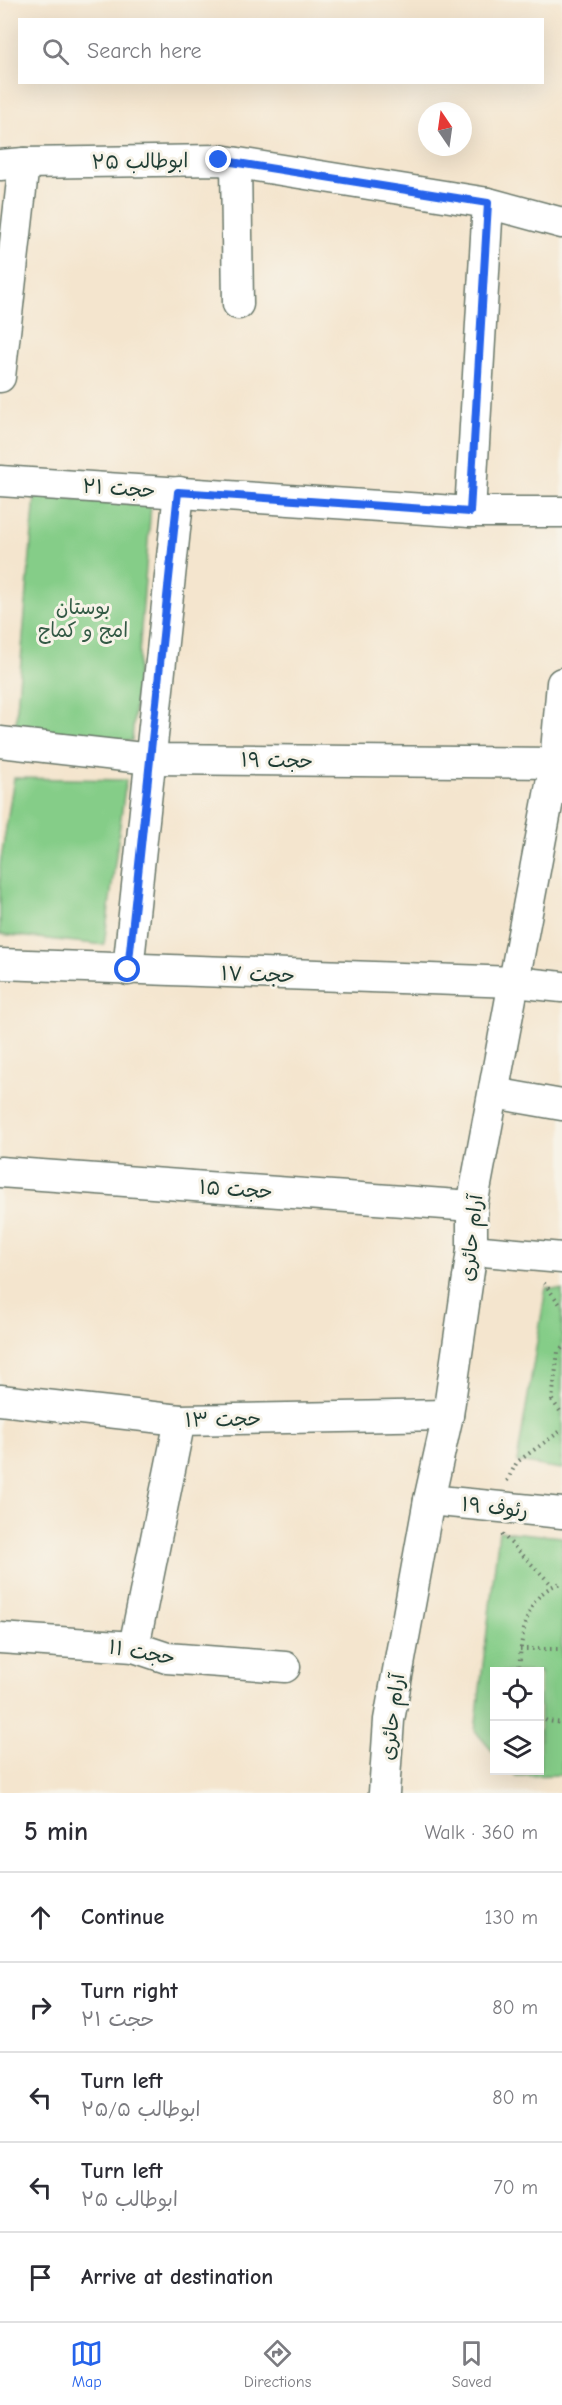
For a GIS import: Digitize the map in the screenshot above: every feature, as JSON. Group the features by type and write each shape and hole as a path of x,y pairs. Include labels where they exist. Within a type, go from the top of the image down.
{"street":[{"name":"ابوطالب ۲۵","path":"12,164 219,160 488,203 562,223"},
{"path":"236,163 238,304"},
{"path":"1,358 12,164"},
{"path":"470,512 488,203"},
{"name":"حجت ۲۱","path":"0,481 470,512 562,512"},
{"path":"128,970 178,492"},
{"name":"آرام حائری","path":"384,1793 389,1720 429,1500 448,1415 472,1250 472,1206 555,763 562,688"},
{"name":"حجت ۱۹","path":"0,742 151,759 555,763"},
{"name":"حجت ۱۷","path":"0,964 515,982 562,987"},
{"path":"494,1093 562,1105"},
{"name":"حجت ۱۵","path":"0,1173 472,1206"},
{"path":"472,1250 562,1258"},
{"name":"حجت ۱۳","path":"0,1400 180,1420 448,1415"},
{"path":"134,1647 180,1420"},
{"name":"رئوف ۱۹","path":"429,1500 562,1513"},
{"name":"حجت ۱۱","path":"0,1638 134,1647 167,1658 285,1667"}],"path":[{"path":"562,1348 558,1352 552,1400 562,1414"},
{"path":"552,1585 499,1531 493,1507 517,1462 562,1430"},
{"path":"519,1667 520,1648 527,1619 537,1598 552,1585 562,1583"},
{"path":"520,1648 562,1649"},
{"path":"544,1719 562,1723"}],"green space":[{"name":"بوستان امج و کماج","path":"35,496 151,505 132,741 15,732"},
{"path":"14,778 126,780 104,945 0,934 0,865"},
{"path":"546,1288 562,1290 562,1469 517,1462"},
{"path":"499,1531 562,1537 562,1775 516,1776 515,1775 544,1775 544,1667 490,1667 490,1748 475,1731"}],"route":[{"path":"128,970 178,492 470,512 488,203 219,160"}]}
